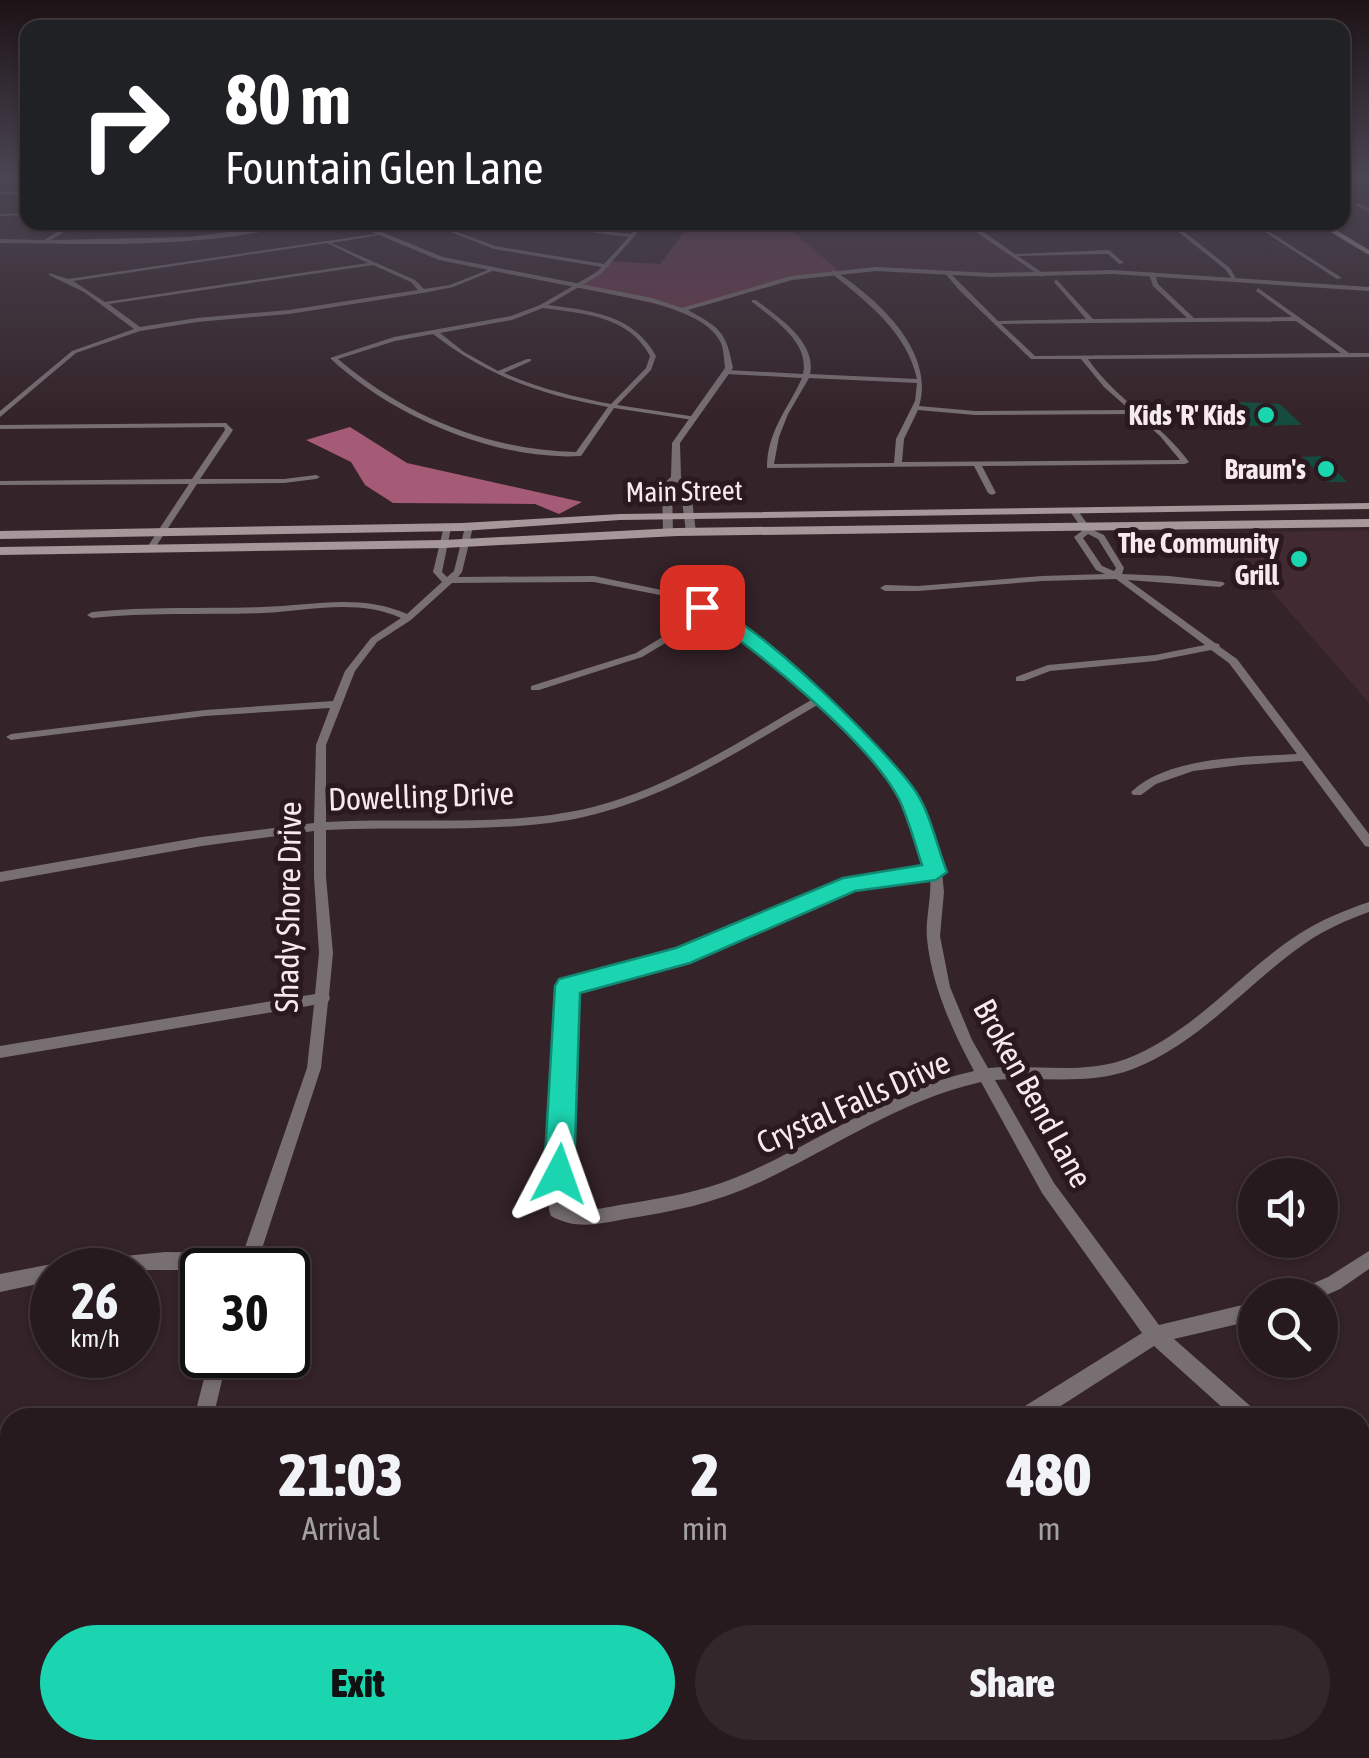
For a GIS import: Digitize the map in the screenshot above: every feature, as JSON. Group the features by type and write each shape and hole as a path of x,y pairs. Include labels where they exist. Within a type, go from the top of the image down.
{"main road":[{"path":"1317,506 1334,523"},
{"name":"Main Street","path":"0,535 448,528 668,516 1369,506"},
{"name":"Main Street","path":"0,551 465,544 668,532 1369,523"}],"street":[{"path":"70,280 228,258"},
{"path":"359,258 413,282 422,290"},
{"path":"443,258 642,298 682,310 707,324 724,342 729,360 727,372 690,418 676,443 676,478"},
{"path":"556,258 606,266"},
{"path":"542,306 616,322 647,343 652,356 650,368 612,406 578,454 503,444 444,426 365,385 332,358 435,332 512,318 577,286 611,258"},
{"path":"1023,258 1042,274"},
{"path":"1116,258 1121,263"},
{"path":"1215,258 1234,280"},
{"path":"1308,258 1339,278"},
{"path":"108,303 372,264"},
{"path":"682,310 775,282 876,269 1152,274 1368,291"},
{"path":"0,415 74,352 139,329 289,312 422,290 468,282 492,270"},
{"path":"832,272 909,348 919,380 915,408 898,436 898,465"},
{"path":"948,273 960,290 1000,322 1033,358 1369,355"},
{"path":"51,274 70,280 86,294 108,303 139,329"},
{"path":"1152,274 1155,285 1192,320"},
{"path":"1056,281 1090,321"},
{"path":"1258,290 1347,355"},
{"path":"754,301 798,337 806,351 810,376 781,420 770,466 1184,462 1138,412 1092,373 1084,359"},
{"path":"1000,322 1299,319"},
{"path":"435,332 462,356 534,388 690,418"},
{"path":"499,373 529,360"},
{"path":"727,372 919,380"},
{"path":"0,396 20,395"},
{"path":"915,408 974,413 1138,412"},
{"path":"0,427 226,425 229,430 150,549"},
{"path":"976,463 992,494"},
{"path":"0,483 284,481 316,476"},
{"path":"668,532 667,485 676,478"},
{"path":"676,478 685,484 690,532"},
{"path":"1073,510 1086,528 1101,536 1120,568 1117,576"},
{"name":"Shady Shore Drive","path":"253,1248 314,1068 323,998 322,745 335,704 362,652 408,618 458,572 468,527"},
{"path":"445,580 438,572 448,528"},
{"path":"1086,528 1078,536 1099,568 1117,576 1154,606 1216,646 1239,668 1369,843"},
{"path":"885,588 1117,576 1220,584"},
{"name":"Broken Bend Lane","path":"445,580 608,580 678,596 738,629 856,732 908,796 936,872 935,954 952,1011 1048,1188 1154,1335 1238,1408"},
{"path":"92,615 154,608 260,610 358,602 408,618"},
{"path":"535,688 640,655 710,612"},
{"path":"1020,680 1048,668 1156,658 1216,646"},
{"name":"Dowelling Drive","path":"0,877 322,826 549,818 595,810 652,791 693,771 820,699"},
{"path":"11,737 205,713 335,704"},
{"path":"1138,792 1154,780 1200,768 1305,757"},
{"name":"Crystal Falls Drive","path":"936,872 852,884 682,956 568,986 557,1210 564,1215 588,1218 655,1208 724,1190 880,1113 926,1093 985,1075 1057,1074 1129,1064 1231,997 1311,930 1369,907"},
{"path":"0,1052 323,998"},
{"path":"1338,1280 1369,1259"},
{"path":"0,1283 30,1277"},
{"path":"1040,1408 1154,1335 1238,1314"},
{"path":"206,1408 214,1378"}],"shaded area":[{"path":"665,258 824,258 839,271 791,278 682,310 577,286 610,261 660,264"},
{"path":"824,258 1018,258 1042,275 909,270 839,271"},
{"path":"350,427 407,463 582,502 559,514 535,504 393,503 365,485 351,462 306,440"},
{"path":"1369,530 1369,703 1221,533"}],"building":[{"name":"Kids 'R' Kids","path":"1239,402 1280,404 1302,425 1250,426 1230,405 1242,405"},
{"name":"Braum's","path":"1320,456 1347,482 1327,482 1302,457"}],"place":[{"name":"Kids 'R' Kids","path":"1266,415"},
{"name":"Braum's","path":"1326,469"},
{"name":"The Community Grill","path":"1299,559"}],"route":[{"path":"559,1174 568,986 682,956 830,890 868,879 936,872 908,796 856,732 738,629 702,607"}]}
